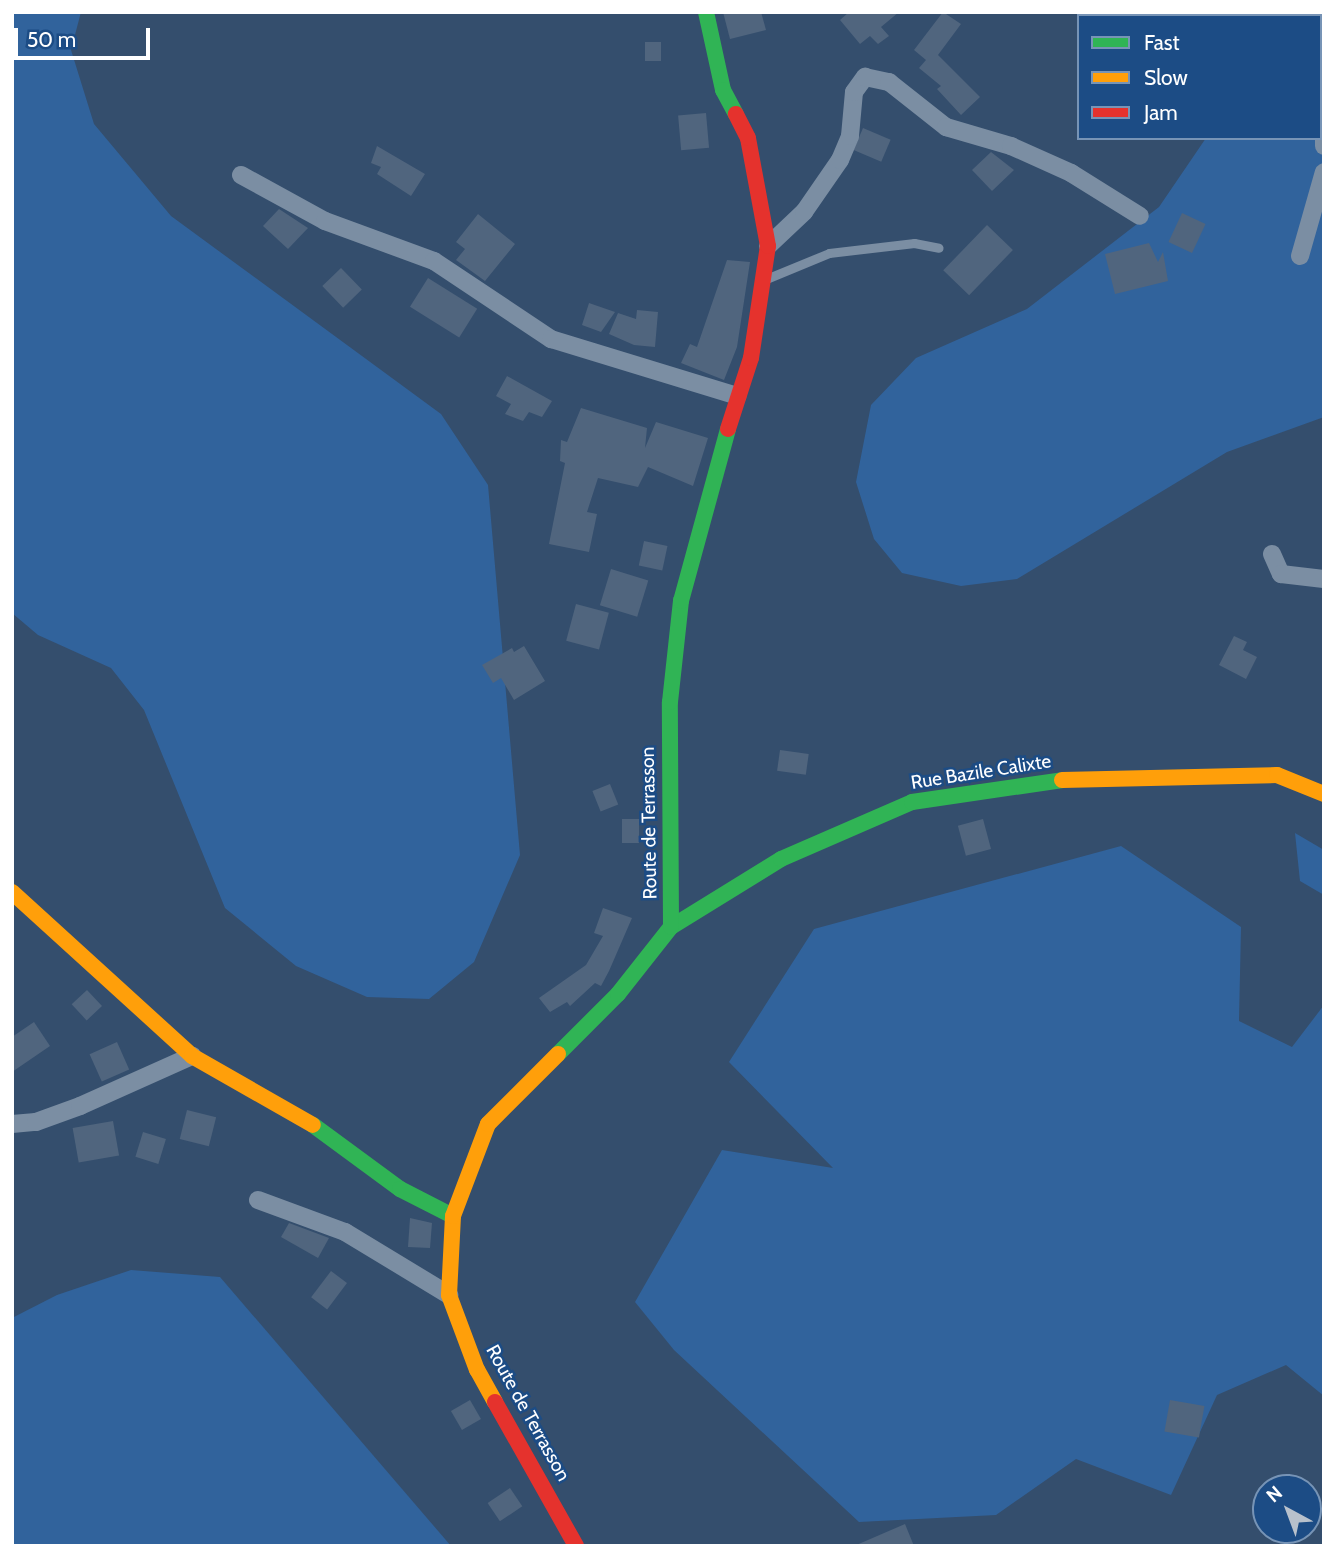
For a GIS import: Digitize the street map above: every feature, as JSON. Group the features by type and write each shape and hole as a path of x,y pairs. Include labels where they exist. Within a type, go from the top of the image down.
{"street":[{"name":"Route de Terrasson","path":"576,1546 477,1370 450,1295 453,1216 488,1124 618,994 671,926 670,702 681,601 751,358 768,246 748,138 723,90 706,12"},
{"path":"768,246 804,212 840,160 850,136 854,92 865,77 889,82 946,127 1011,146 1072,173 1140,216"},
{"path":"1324,94 1324,146"},
{"path":"1300,256 1324,172"},
{"path":"241,176 325,221 434,261 551,339 738,396"},
{"path":"1272,554 1281,574 1324,579"},
{"name":"Rue Bazile Calixte","path":"671,926 781,859 912,802 1086,776 1277,775 1324,794"},
{"path":"12,892 192,1055 331,1135 400,1189 453,1216"},
{"path":"12,1124 36,1122 80,1106 192,1055"},
{"path":"258,1200 345,1232 450,1295"}],"lane":[{"path":"764,280 829,253 914,243 939,248"}],"shaded area":[{"path":"12,12 81,12 71,50 94,124 171,216 441,414 488,485 520,855 474,962 429,999 367,997 296,966 225,908 144,710 111,668 38,635 12,613"},
{"path":"1231,12 1324,12 1324,417 1227,452 1017,579 961,586 902,573 874,539 856,482 871,405 916,358 1027,309 1159,207 1205,140 1322,140 1322,14"},
{"path":"1295,833 1324,850 1324,895 1300,881"},
{"path":"1121,846 1241,927 1239,1021 1292,1047 1324,1005 1324,1396 1286,1365 1217,1395 1171,1495 1076,1459 996,1515 859,1522 674,1350 635,1302 722,1150 833,1168 729,1062 814,929"},
{"path":"131,1270 220,1277 451,1546 12,1546 12,1318 57,1295"}],"building":[{"path":"723,12 761,12 766,30 730,39"},
{"path":"849,12 899,12 881,27 889,36 878,44 870,36 860,44 840,20"},
{"path":"943,12 961,24 938,55 980,97 961,115 937,89 941,86 919,68 926,60 914,50"},
{"path":"645,42 661,42 661,61 645,61"},
{"path":"706,113 709,148 681,150 678,115"},
{"path":"863,128 891,140 881,162 854,150"},
{"path":"377,146 425,174 411,196 377,174 381,167 371,163"},
{"path":"991,152 1014,170 992,191 972,170"},
{"path":"279,209 308,228 288,249 263,226"},
{"path":"1182,213 1206,224 1192,253 1168,242"},
{"path":"478,214 515,244 485,281 456,260 465,249 456,242"},
{"path":"987,225 1013,250 969,295 943,270"},
{"path":"1149,243 1158,262 1163,252 1168,281 1115,294 1105,254"},
{"path":"727,260 750,262 737,347 724,380 681,363 690,344 697,347"},
{"path":"341,268 362,290 343,308 322,286"},
{"path":"428,278 477,309 459,338 410,307"},
{"path":"589,303 615,312 601,332 582,325"},
{"path":"637,310 658,312 655,347 634,345 609,334 618,313 636,319"},
{"path":"507,376 552,401 542,417 529,412 523,421 505,414 511,404 496,396"},
{"path":"581,408 647,428 645,448 656,422 708,438 693,486 648,467 638,487 598,478 587,512 597,514 589,552 549,544 565,463 560,461 561,440 567,442"},
{"path":"644,541 667,546 662,570 639,565"},
{"path":"611,569 648,580 637,617 600,605"},
{"path":"576,604 609,613 599,650 566,641"},
{"path":"1234,636 1247,642 1243,650 1257,657 1246,679 1219,665"},
{"path":"524,646 545,681 514,700 501,678 493,683 482,665 512,648 514,652"},
{"path":"780,750 809,754 806,775 777,771"},
{"path":"610,784 618,804 601,812 592,791"},
{"path":"622,819 639,819 639,843 622,843"},
{"path":"983,819 991,849 966,856 958,826"},
{"path":"603,908 632,918 609,971 601,986 595,983 570,1006 567,1002 550,1012 539,998 586,965 603,936 594,933"},
{"path":"87,990 102,1006 87,1020 72,1004"},
{"path":"34,1022 50,1046 12,1072 12,1037"},
{"path":"117,1042 129,1069 102,1082 90,1054"},
{"path":"187,1110 216,1117 209,1146 180,1139"},
{"path":"113,1121 119,1155 79,1163 73,1128"},
{"path":"143,1132 166,1139 158,1164 135,1157"},
{"path":"410,1218 432,1223 430,1248 408,1247"},
{"path":"289,1223 329,1238 318,1258 281,1237"},
{"path":"331,1271 347,1283 327,1309 311,1297"},
{"path":"470,1400 481,1419 462,1430 451,1411"},
{"path":"1170,1400 1204,1406 1199,1438 1164,1432"},
{"path":"510,1488 522,1506 500,1521 488,1503"},
{"path":"905,1524 914,1546 854,1546"}],"traffic: fast":[{"path":"706,12 723,90 736,114"},
{"path":"558,1054 618,994 671,927 670,702 681,601 728,429"},
{"path":"671,927 781,859 912,802 1062,780"},
{"path":"313,1125 400,1189 453,1216"}],"traffic: slow":[{"path":"1062,780 1277,775 1324,794"},
{"path":"12,892 192,1056 313,1125"},
{"path":"495,1402 477,1370 449,1295 453,1216 488,1124 558,1054"}],"traffic: jam":[{"path":"728,429 751,358 768,246 748,138 736,114"},
{"path":"495,1402 576,1546"}]}
